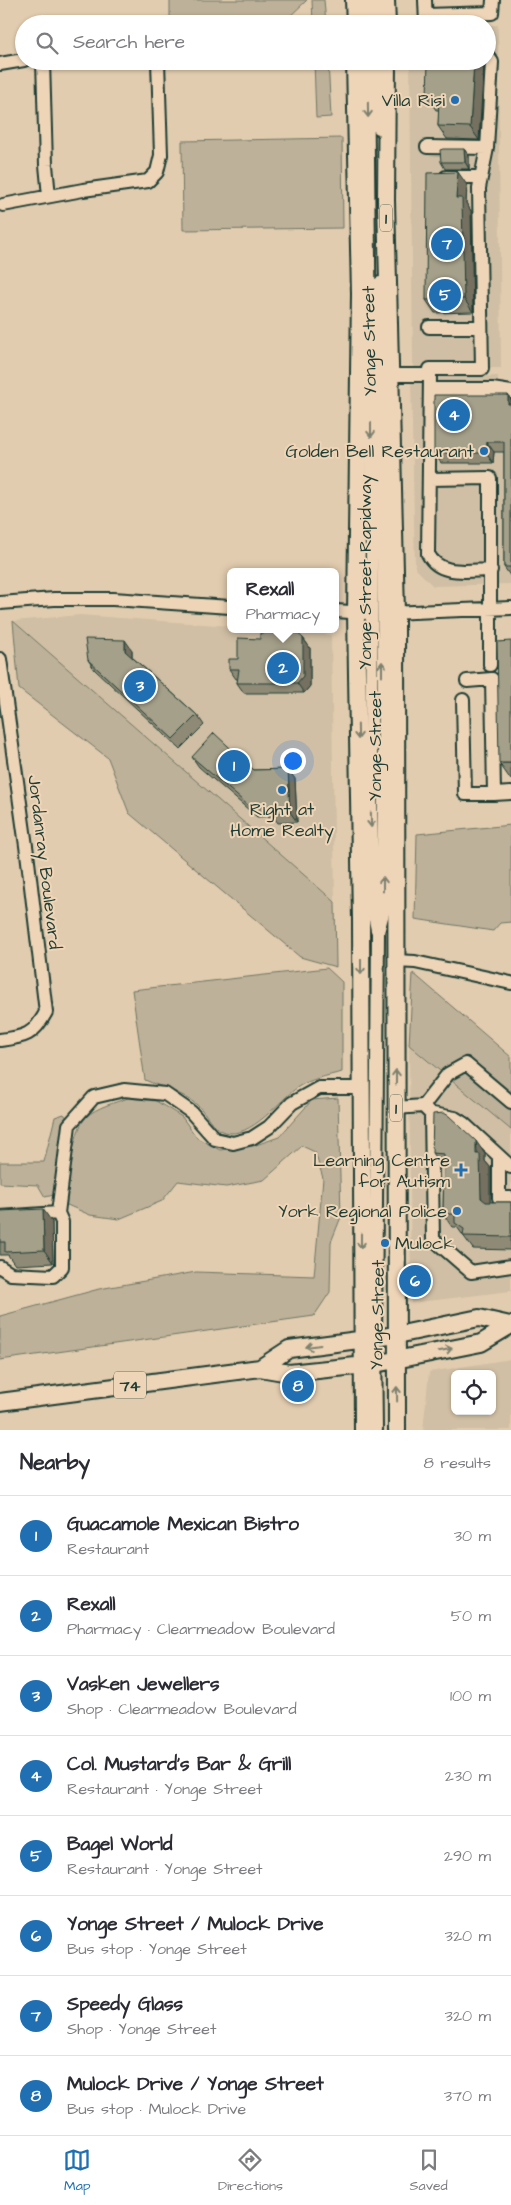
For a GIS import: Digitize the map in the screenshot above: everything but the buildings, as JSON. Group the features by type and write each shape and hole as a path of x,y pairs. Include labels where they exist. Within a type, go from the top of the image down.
{"main road":[{"path":"354,0 355,15"},
{"path":"386,0 387,15"},
{"name":"Yonge Street","path":"355,70 360,294 395,962 398,1302 397,1430"},
{"name":"Yonge Street","path":"362,1430 368,1365 368,1338 361,1088 376,613 389,375 386,200 387,70"},
{"name":"74","path":"260,1368 289,1349 397,1335 479,1318 510,1325"},
{"name":"74","path":"0,1402 260,1368 289,1373 368,1365 481,1343 510,1325"}],"street":[{"path":"366,0 367,15"},
{"path":"375,0 376,15"},
{"path":"425,0 426,15"},
{"path":"479,15 492,14 493,0"},
{"path":"0,64 15,62"},
{"path":"43,70 46,165 49,196"},
{"path":"3,205 148,181 157,172 161,155 158,70"},
{"name":"Yonge Street Rapidway","path":"367,70 376,613"},
{"name":"Yonge Street Rapidway","path":"368,1338 378,932 372,909 376,613 378,70"},
{"path":"430,369 482,369 479,188 487,148 492,70"},
{"path":"428,147 487,148"},
{"path":"436,177 481,177"},
{"path":"429,327 481,327"},
{"path":"389,375 430,375 428,554 431,560 437,566 447,570 490,570"},
{"path":"430,389 511,392"},
{"path":"429,479 490,478 490,665"},
{"path":"0,603 54,599 114,599 227,607"},
{"path":"339,611 376,613 511,608"},
{"name":"Jordanray Boulevard","path":"0,659 28,853 46,1012 38,1028 18,1038 0,1040"},
{"path":"467,681 492,679 494,794"},
{"path":"464,700 465,794 511,793"},
{"path":"395,962 415,962 511,984"},
{"path":"511,1102 466,1064 448,1074 427,1110 433,1240 471,1272 511,1266"},
{"path":"0,1267 11,1274 53,1276 62,1267 62,1222 58,1213 69,1124 94,1097 124,1090 165,1094 191,1112 215,1139 233,1143 252,1138 269,1128 292,1103 319,1088 361,1088"},
{"path":"396,1108 427,1110 455,1118 511,1167"},
{"path":"499,1156 499,1198 511,1198"},
{"path":"0,1216 58,1213"},
{"path":"368,1365 376,1430"}],"shaded area":[{"path":"170,0 307,0 291,15 170,15"},
{"path":"312,0 324,0 325,15 313,15"},
{"path":"496,25 498,25 501,368 413,369 410,70 496,70"},
{"path":"314,70 328,70 331,117 316,118"},
{"path":"342,138 343,228 183,230 182,141"},
{"path":"498,376 498,395 511,396 511,584 433,586 415,568 411,378"},
{"path":"80,615 227,626 227,633 313,633 331,635 335,902 13,621"},
{"path":"13,621 335,902 336,967 300,957 129,813 108,758 19,689"},
{"path":"511,825 511,922 500,923 493,931 415,919 417,834"},
{"path":"327,968 342,982 342,1072 303,1084 254,1125 234,1133 220,1130 200,1108 185,1097 145,1080 132,990"},
{"path":"413,973 511,1057 511,1130 409,1045"},
{"path":"409,1045 511,1130 511,1291 411,1303"},
{"path":"128,1098 156,1101 182,1117 197,1138 220,1150 253,1146 279,1137 312,1100 338,1098 341,1217 331,1242 330,1292 314,1316 0,1360 0,1316 99,1289 196,1272 314,1276 323,1178 315,1152 302,1146 264,1180 226,1187 178,1181 162,1201 119,1219 90,1215 65,1204 71,1158 81,1124 86,1117 95,1111"},
{"path":"64,1114 68,1119 54,1195 45,1197 38,1185 0,1183 0,1162 44,1162 55,1117"},
{"path":"511,1359 511,1430 423,1430 429,1372"}],"place":[{"name":"Villa Risi","path":"455,100"},
{"name":"Speedy Glass","path":"447,244"},
{"name":"Bagel World","path":"445,295"},
{"name":"Col. Mustard's Bar & Grill","path":"454,415"},
{"name":"Golden Bell Restaurant","path":"484,451"},
{"name":"Rexall","path":"283,668"},
{"name":"Vasken Jewellers","path":"140,686"},
{"name":"Guacamole Mexican Bistro","path":"234,766"},
{"name":"Right at Home Realty","path":"282,790"},
{"name":"Learning Centre for Autism","path":"461,1170"},
{"name":"York Regional Police","path":"457,1211"},
{"name":"Mulock","path":"385,1243"},
{"name":"Yonge Street / Mulock Drive","path":"415,1281"},
{"name":"Mulock Drive / Yonge Street","path":"298,1386"}]}
